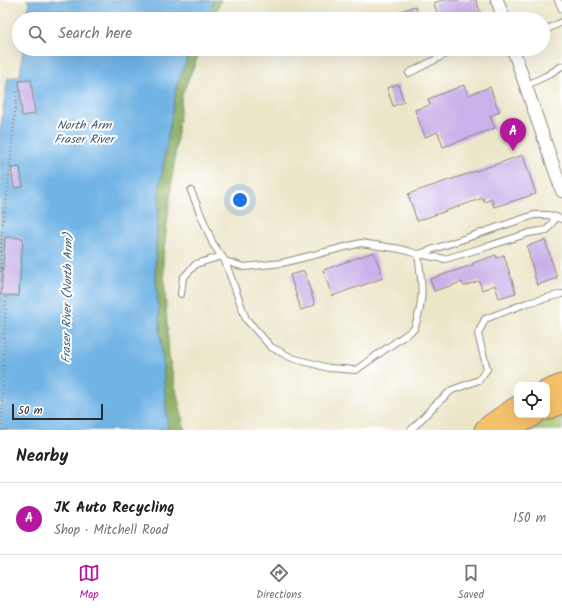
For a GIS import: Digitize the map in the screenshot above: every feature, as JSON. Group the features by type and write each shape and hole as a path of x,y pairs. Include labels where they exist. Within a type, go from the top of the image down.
{"highway":[{"path":"550,390 562,385"},
{"path":"550,407 562,403"},
{"path":"485,430 514,409"},
{"path":"508,430 529,418"}],"street":[{"path":"498,0 502,12"},
{"path":"517,56 525,86 562,191"}],"lane":[{"path":"558,0 562,9"},
{"path":"550,28 562,22"},
{"path":"409,73 442,56"},
{"path":"525,86 562,66"},
{"path":"191,191 213,244 224,259 246,320 271,346 292,358 318,366 356,370 414,329 418,319 423,293 418,254"},
{"path":"418,254 534,215 542,214 559,218"},
{"path":"181,294 183,278 196,264 224,259 244,267 282,263 361,243 445,258 529,233 546,230 559,218"},
{"path":"411,430 452,390 479,380 487,369 478,334 485,319 527,303 562,294"}],"path":[{"path":"0,271 1,235 8,189 17,90"},
{"path":"2,430 6,296"}],"green space":[{"path":"214,0 221,0 216,12 209,12"},
{"path":"189,56 198,56 182,95 163,259 169,357 185,430 168,430 155,266 159,186 177,83"},
{"path":"562,415 562,430 525,430 536,421"}],"water":[{"path":"26,0 214,0 209,12 28,12 29,1"},
{"name":"North Arm Fraser River","path":"22,56 189,56 177,83 159,190 155,266 168,430 0,430 0,132 8,78 20,76"}],"building":[{"path":"442,0 476,0 480,12 437,12 434,3"},
{"path":"415,6 417,12 398,12"},
{"path":"31,80 35,114 22,116 19,81"},
{"path":"398,84 404,102 393,106 387,88"},
{"path":"464,85 468,95 490,87 499,112 490,116 495,128 443,147 438,132 425,137 415,110 430,105 428,99"},
{"path":"523,155 536,194 494,207 492,199 484,202 483,198 417,221 408,194"},
{"path":"20,167 23,187 14,188 11,168"},
{"path":"5,237 23,238 19,296 1,295"},
{"path":"545,240 557,278 537,285 527,246"},
{"path":"374,252 383,278 332,296 323,270"},
{"path":"496,255 497,258 504,255 516,293 499,298 495,285 482,290 479,281 464,286 462,282 434,291 430,279 473,265 473,263"},
{"path":"304,271 315,305 301,310 290,275"}],"place":[{"name":"JK Auto Recycling","path":"513,151"}],"water label":[{"name":"Fraser River (North Arm)","path":"67,298"}]}
